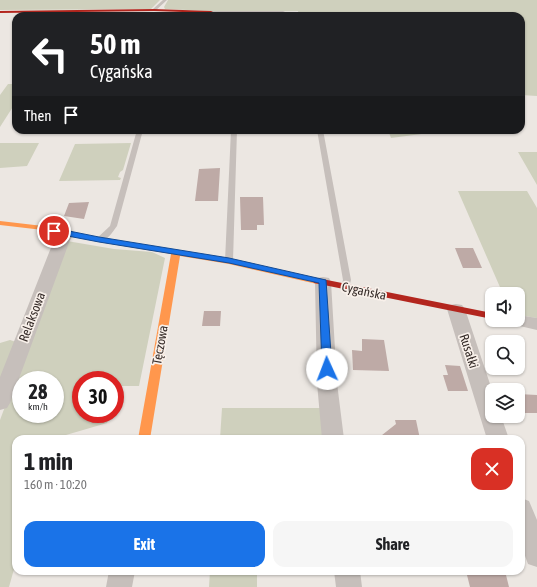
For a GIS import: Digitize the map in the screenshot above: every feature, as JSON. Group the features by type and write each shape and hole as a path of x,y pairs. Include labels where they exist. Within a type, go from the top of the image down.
{"street":[{"path":"0,12 154,10 182,12"},
{"name":"Cygańska","path":"0,223 229,260 345,287 485,315"},
{"name":"Relaksowa","path":"0,402 66,233"},
{"name":"Tęczowa","path":"145,435 176,252"},
{"path":"323,282 327,383 333,435"},
{"name":"Rusałki","path":"456,309 497,435"},
{"path":"525,322 537,324"},
{"path":"525,520 537,556"},
{"path":"119,587 121,575"},
{"path":"348,575 349,587"}],"lane":[{"path":"154,10 165,0"},
{"path":"99,240 105,236 113,226 139,134"},
{"path":"229,260 234,134"},
{"path":"321,134 347,280 345,287"}],"green space":[{"path":"0,0 160,0 151,9 0,10"},
{"path":"168,0 537,0 537,96 525,95 525,12 232,12 165,9 164,7"},
{"path":"8,84 12,84 12,108 0,127 0,95"},
{"path":"390,134 422,134 391,138"},
{"path":"0,143 39,143 27,166 0,168"},
{"path":"131,143 123,170 120,172 118,177 121,178 120,180 59,181 75,144"},
{"path":"518,152 537,152 537,185"},
{"path":"458,191 527,191 537,208 537,318 525,316 525,287 500,287"},
{"path":"67,241 114,249 152,252 165,258 139,386 124,386 124,371 72,371 72,423 107,423 66,435 12,435 12,575 9,587 0,587 0,420 12,388 12,423 64,423 64,371 18,371"},
{"path":"10,340 16,342 0,386 0,343"},
{"path":"222,408 325,408 328,435 220,435"},
{"path":"210,575 257,575 257,587 209,587"}],"building":[{"path":"220,168 218,201 195,201 199,169"},
{"path":"240,197 263,197 264,225 257,225 257,230 241,230"},
{"path":"89,202 84,219 64,216 69,203"},
{"path":"455,248 473,248 482,268 463,268"},
{"path":"204,311 221,311 220,326 202,326"},
{"path":"362,339 384,340 389,371 353,370 352,350 362,351"},
{"path":"445,365 460,366 468,391 448,391 443,375 448,375"},
{"path":"525,394 537,395 537,413 525,413"},
{"path":"395,420 416,420 419,435 382,435 396,424"},
{"path":"467,575 506,575 509,587 470,587"}],"traffic: slow":[{"path":"0,223 43,228 99,240 229,261 317,281"},
{"path":"145,435 176,252"}],"traffic: jam":[{"path":"0,12 154,10 211,12"},
{"path":"317,281 485,315"}],"route":[{"path":"54,231 99,240 229,260 323,282 327,369"}]}
